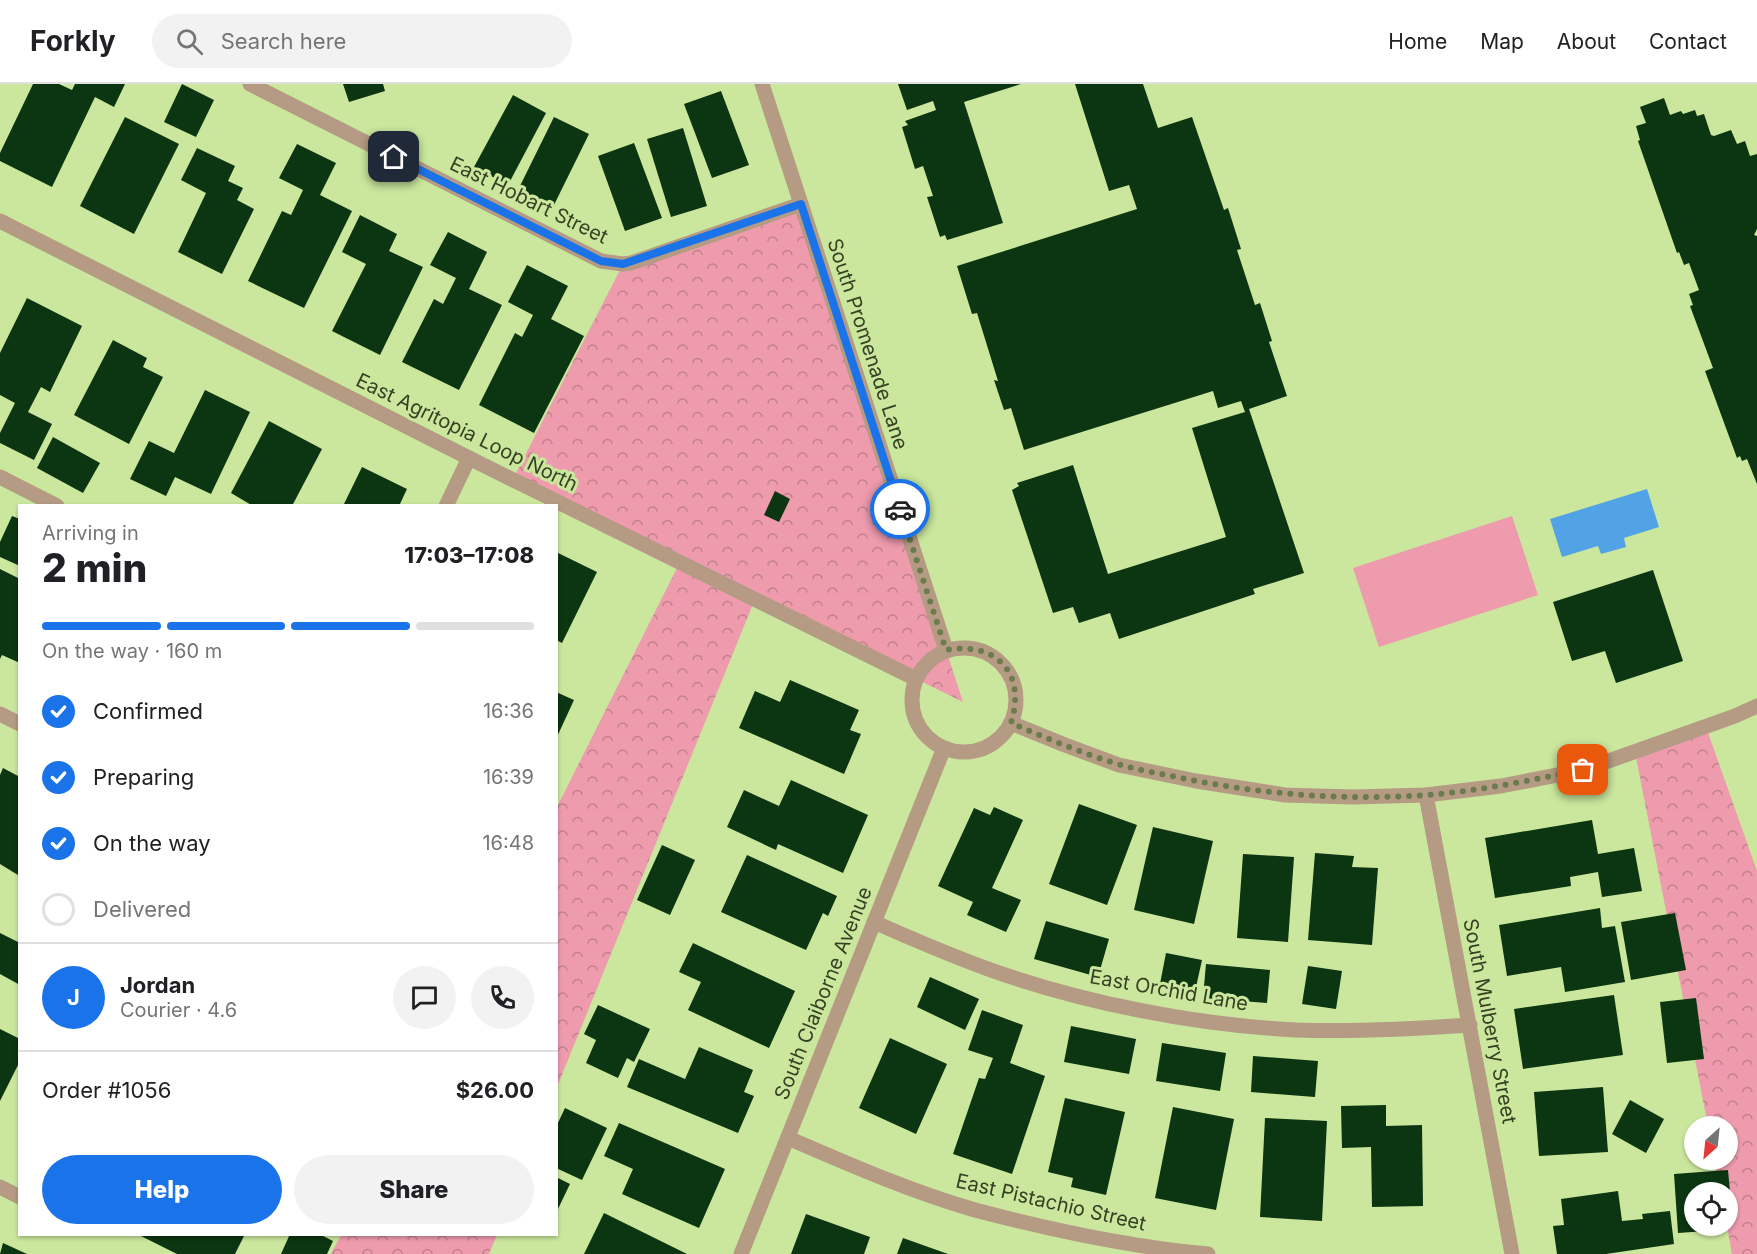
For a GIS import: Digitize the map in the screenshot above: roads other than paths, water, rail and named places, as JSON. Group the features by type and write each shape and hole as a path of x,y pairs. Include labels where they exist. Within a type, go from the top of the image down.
{"street":[{"name":"East Hobart Street","path":"250,84 601,261 631,263 801,204"},
{"name":"South Promenade Lane","path":"762,84 946,650"},
{"name":"East Agritopia Loop North","path":"0,221 916,679"},
{"path":"447,504 470,458"},
{"path":"0,477 53,504"},
{"path":"964,647 981,650 997,658 1009,672 1016,688 1017,706 1011,723 1002,736 990,745 975,751 959,752 944,748 930,739 920,726 913,711 912,695 916,679 933,657 946,650 964,647"},
{"path":"1011,723 1119,765 1196,781 1285,795 1352,797 1426,795 1501,786 1583,770 1757,706"},
{"path":"0,714 18,723"},
{"name":"South Claiborne Avenue","path":"741,1254 944,748"},
{"name":"South Mulberry Street","path":"1426,795 1512,1254"},
{"name":"East Orchid Lane","path":"874,922 936,950 1002,973 1129,1007 1198,1019 1296,1030 1395,1030 1470,1025"},
{"name":"East Pistachio Street","path":"788,1138 866,1172 974,1209 1089,1236 1208,1254"},
{"path":"0,1187 18,1196"}],"water":[{"path":"1647,489 1659,527 1624,538 1626,547 1601,554 1598,546 1562,557 1550,519"}]}
